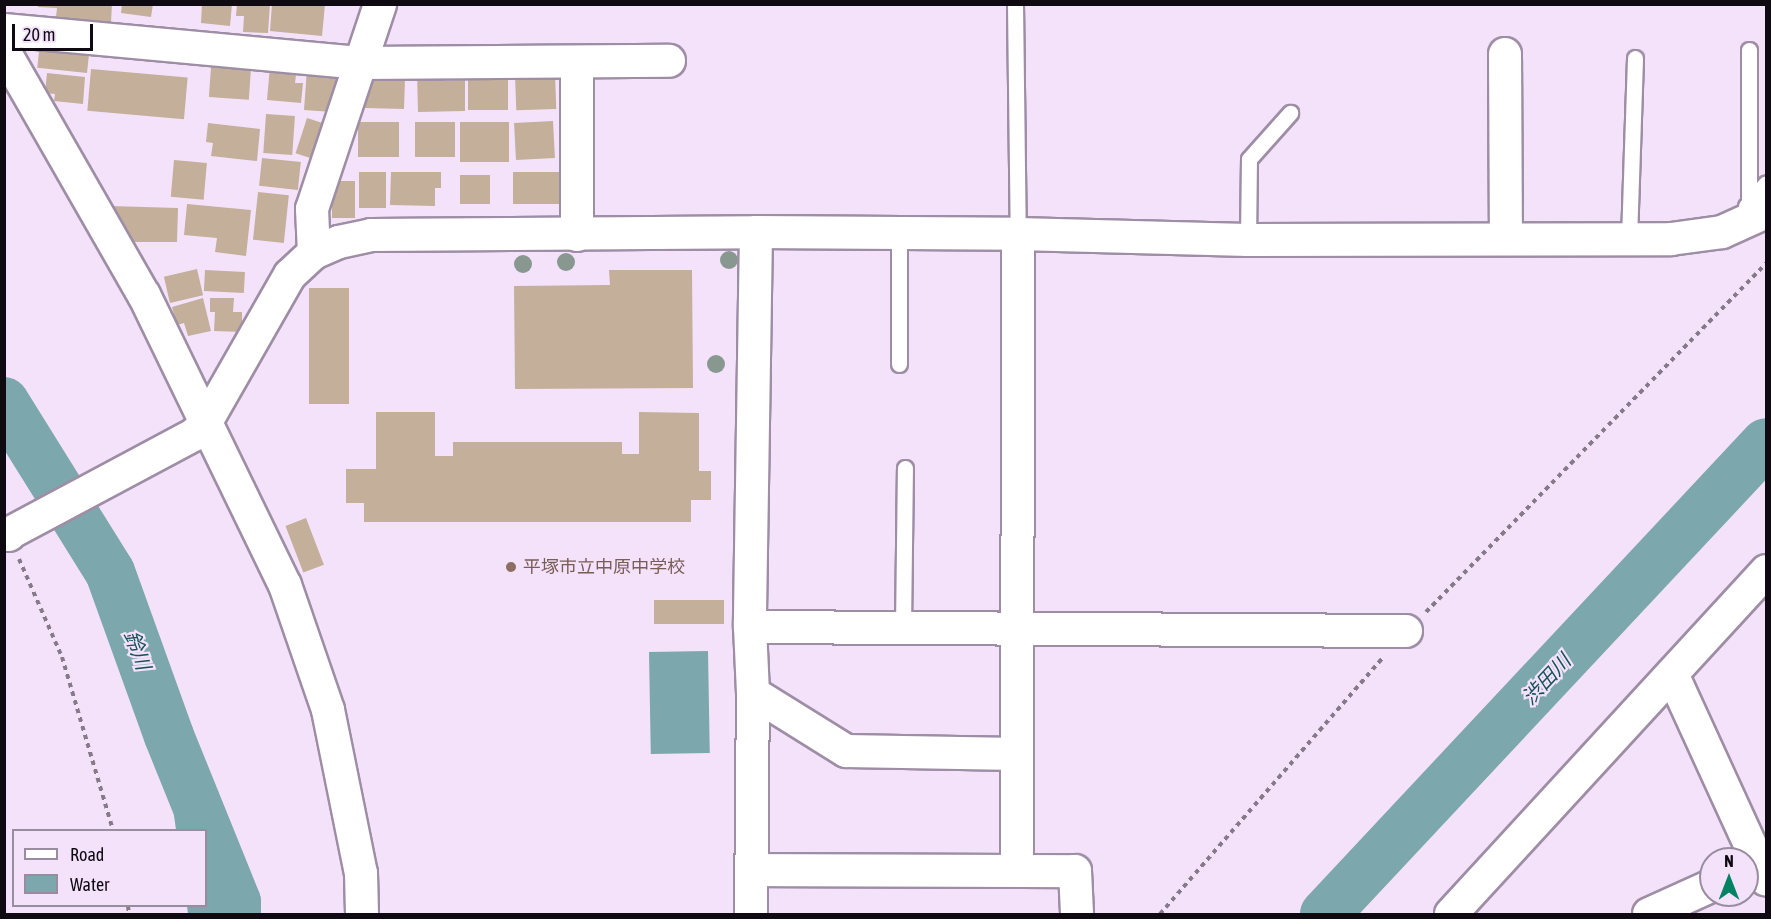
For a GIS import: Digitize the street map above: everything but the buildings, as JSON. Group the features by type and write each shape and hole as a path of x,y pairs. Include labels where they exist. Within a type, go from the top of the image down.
{"street":[{"path":"314,253 312,209 380,4"},
{"path":"4,30 361,63 669,61"},
{"path":"4,51 144,295 200,428 285,585 328,710 361,873 362,915"},
{"path":"1505,54 1506,239"},
{"path":"578,62 578,235"},
{"path":"6,534 200,428 290,275 314,253 339,242 371,235 756,232 1018,234 1248,240 1671,239 1722,232 1758,207"},
{"path":"751,915 753,693 750,627 756,232"},
{"path":"1017,870 1018,234"},
{"path":"1451,915 1767,571"},
{"path":"750,627 1406,631"},
{"path":"1672,674 1760,868"},
{"path":"753,693 846,751 1017,754"},
{"path":"751,870 1075,871 1077,915"},
{"path":"1649,915 1699,892"}],"lane":[{"path":"1015,4 1018,234"},
{"path":"1749,50 1758,207"},
{"path":"1629,239 1635,58"},
{"path":"1248,240 1249,159 1290,113"},
{"path":"1758,207 1767,183"},
{"path":"899,234 899,363"},
{"path":"903,628 905,468"}],"path":[{"path":"1160,915 1406,631 1767,263"},
{"path":"6,534 62,657 111,829"}],"water":[{"path":"708,651 710,753 651,754 649,652"},
{"path":"160,710 199,829 176,829"},
{"path":"207,854 226,914 188,914 187,907 207,907"}],"waterway":[{"name":"鈴川","path":"4,402 110,572 169,736 207,829"},
{"name":"渋田川","path":"1325,914 1766,443"},
{"name":"鈴川","path":"207,830 236,902 236,914"}],"place":[{"name":"平塚市立中原中学校","path":"511,567"}]}
